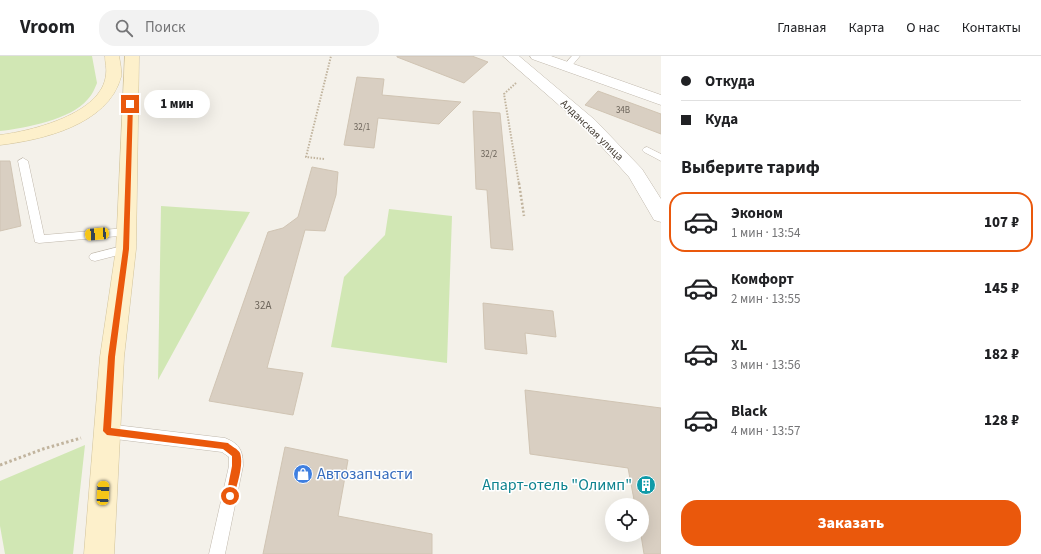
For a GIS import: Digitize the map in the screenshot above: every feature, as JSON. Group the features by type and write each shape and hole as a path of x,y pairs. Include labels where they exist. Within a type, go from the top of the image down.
{"main road":[{"path":"0,140 50,130 86,113 100,102 113,81 115,69 112,56"},
{"path":"99,554 112,357 126,240 132,56"}],"street":[{"name":"Алданская улица","path":"510,56 589,124 636,173 661,215"},
{"path":"538,56 571,61 661,100"}],"lane":[{"path":"647,150 661,158"},
{"path":"23,161 39,239 126,240"},
{"path":"95,257 126,240"},
{"path":"107,431 225,445 236,454 236,466 217,554"}],"path":[{"path":"324,159 306,157 331,56"},
{"path":"519,80 504,94 524,216"},
{"path":"0,465 43,449 107,431"}],"green space":[{"path":"0,56 92,56 97,83 88,99 71,112 59,118 22,128 0,131"},
{"path":"161,206 250,212 158,380"},
{"path":"389,209 452,216 447,363 331,347 344,277 385,235"},
{"path":"85,445 73,554 5,554 0,526 0,481"}],"building":[{"path":"397,56 472,56 488,62 464,83"},
{"path":"357,77 384,79 382,95 461,102 439,124 378,118 374,148 344,145"},
{"path":"598,91 661,114 661,134 585,105"},
{"path":"473,111 500,113 513,250 491,248 487,190 476,189"},
{"path":"0,161 10,161 21,226 0,231"},
{"path":"312,167 338,172 336,195 325,231 305,230 267,368 303,373 293,415 209,401 268,232 283,228 298,217"},
{"path":"483,303 553,311 556,337 525,333 527,354 485,349"},
{"name":"Апарт-отель \"Олимп\"","path":"525,390 661,408 661,554 644,554 642,542 649,542 649,498 634,498 628,468 530,454"},
{"path":"285,447 348,460 338,516 432,534 432,554 263,554"}],"place":[{"name":"Автозапчасти","path":"303,474"},
{"name":"Апарт-отель \"Олимп\"","path":"646,485"}],"route":[{"path":"130,104 126,249 112,357 107,431 225,445 236,454 236,466 230,496"}]}
